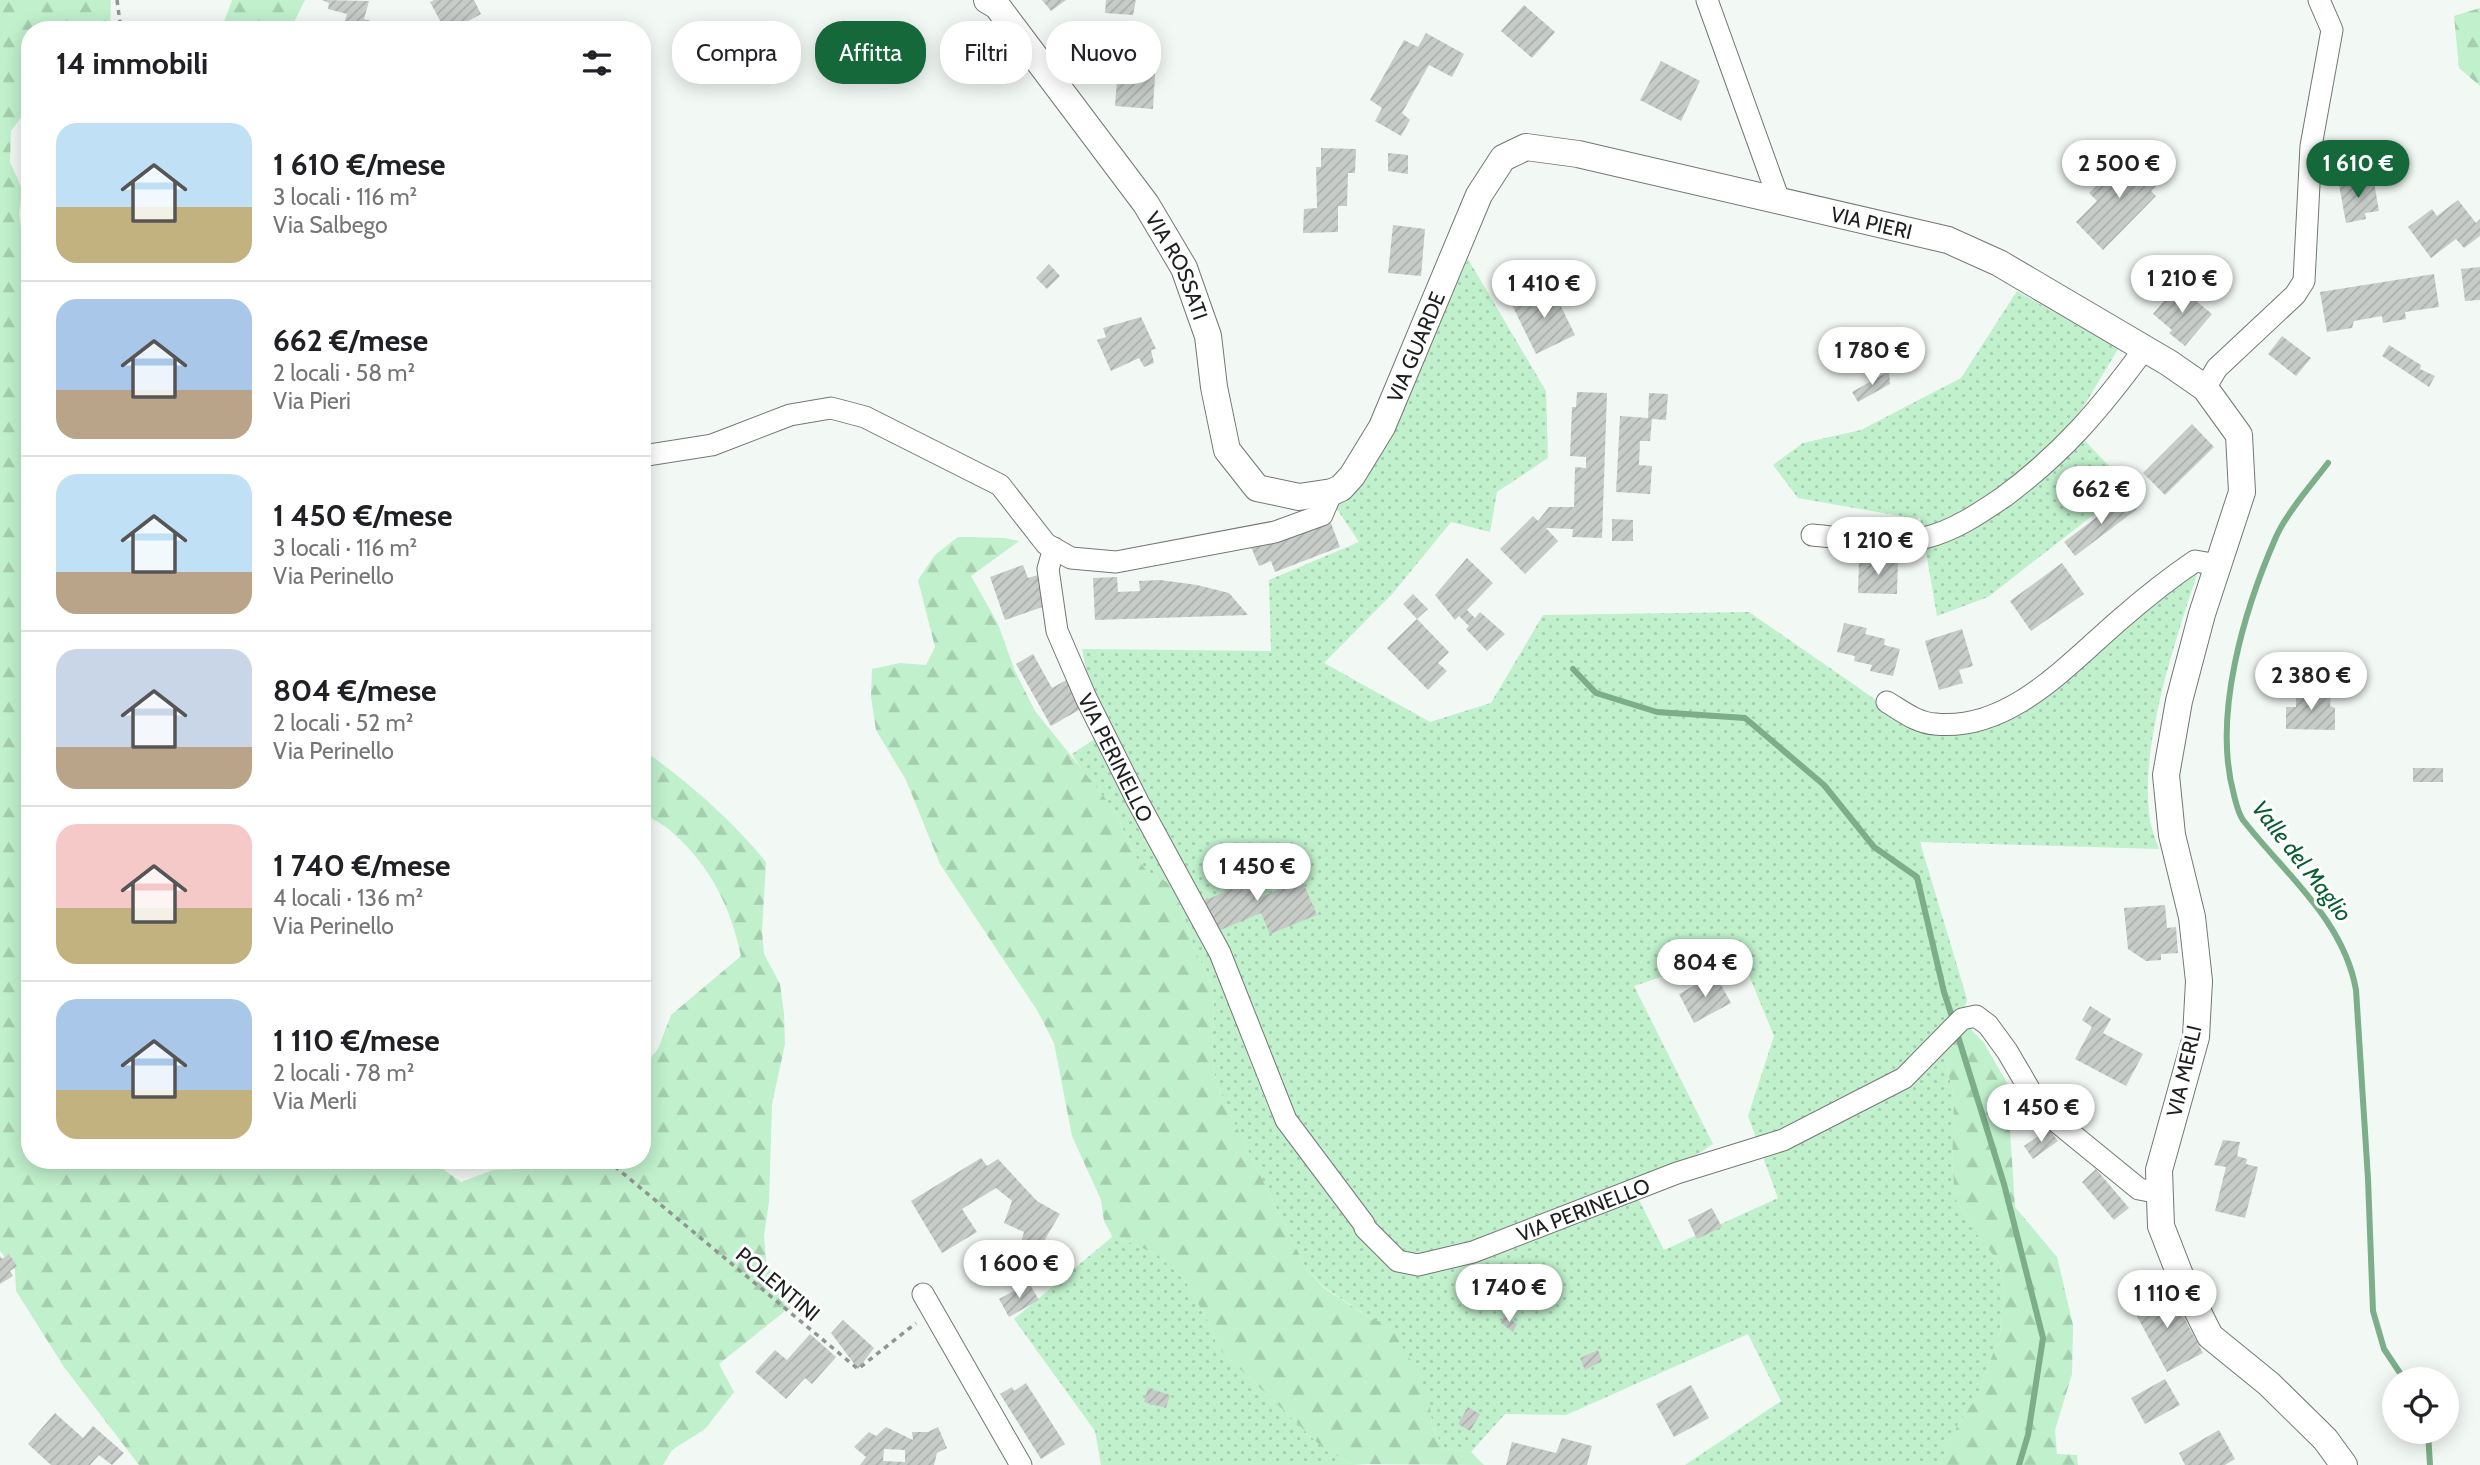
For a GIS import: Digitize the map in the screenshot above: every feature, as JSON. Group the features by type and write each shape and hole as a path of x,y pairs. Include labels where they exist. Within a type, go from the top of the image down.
{"street":[{"name":"VIA ROSSATI","path":"987,0 998,6 1146,204 1184,268 1208,336 1214,387 1227,450 1257,488 1299,497 1337,490"},
{"path":"1707,0 1779,200"},
{"path":"2205,388 2217,368 2295,295 2304,281 2311,146 2332,30 2319,0"},
{"name":"VIA GUARDE","path":"1337,490 1352,476 1382,427 1479,195 1503,158 1526,147 1578,154"},
{"name":"VIA PIERI","path":"1578,154 1948,240 1999,263 2145,348 2205,388 2239,435 2242,492 2202,614"},
{"path":"1812,535 1892,542 1924,538 1961,524 2042,467 2071,440 2104,404 2145,348"},
{"path":"651,455 712,445 790,415 831,408 865,417 1000,485 1046,544 1071,558 1116,562 1275,532 1322,514 1337,490"},
{"name":"VIA PERINELLO","path":"1054,548 1048,569 1058,631 1086,698 1220,953 1286,1120 1365,1228 1398,1261 1418,1265 1473,1252 1676,1173 1783,1140 1904,1078 1955,1026 1976,1016 1988,1025 2007,1051 2041,1109 2139,1189 2160,1193"},
{"path":"1887,702 1914,718 1933,724 1963,724 1985,718 2017,703 2062,671 2176,573 2195,561 2218,565"},
{"name":"VIA MERLI","path":"2202,614 2179,701 2166,775 2172,835 2192,917 2199,981 2196,1037 2159,1170 2161,1226 2182,1280 2210,1336 2269,1384 2325,1439 2344,1465"},
{"path":"928,1302 1021,1465"}],"path":[{"path":"117,0 120,21"},
{"name":"POLENTINI","path":"618,1169 858,1369 928,1302"}],"green space":[{"path":"0,0 111,0 110,21 21,21 21,118 11,131 10,162 21,187 21,1169 443,1169 461,1182 493,1170 651,1169 651,1057 658,1049 671,1015 741,956 732,921 709,874 687,847 651,818 651,756 708,802 766,862 762,931 764,954 780,984 785,1044 772,1104 769,1202 764,1235 766,1261 791,1309 719,1364 734,1392 705,1429 672,1450 663,1465 139,1465 64,1367 16,1291 15,1270 0,1251"},
{"path":"232,0 305,0 294,21 224,21"},
{"path":"2480,8 2480,86 2459,68 2454,16"},
{"path":"1468,259 1546,391 1548,458 1497,492 1490,532 1451,522 1393,593 1324,663 1430,722 1491,703 1543,615 1749,612 1902,718 1992,718 2199,568 2162,689 2150,753 2149,813 2159,849 1920,842 1967,999 1962,1020 1945,1059 1954,1097 1952,1162 1955,1198 1976,1233 2000,1264 2004,1297 2000,1334 1977,1397 1957,1426 1939,1465 1685,1465 1781,1401 1748,1334 1566,1415 1505,1414 1471,1452 1444,1449 1432,1426 1430,1404 1389,1326 1370,1318 1324,1287 1307,1270 1216,1081 1212,1057 1212,985 1195,950 1174,886 1147,871 1136,857 1113,808 1085,775 1072,754 1099,736 1082,649 1271,651 1269,580 1359,542 1335,506 1351,495 1364,480 1388,442","holes":["1739,951 1774,1036 1748,1116 1778,1198 1664,1250 1636,1194 1713,1144 1634,986"]},
{"path":"2017,291 2118,349 2076,419 2069,424 2129,487 1988,597 1937,616 1920,517 1917,519 1798,498 1773,465 1803,443 1861,430 1961,378"},
{"path":"958,537 1019,541 971,576 998,624 1015,671 1035,711 1113,808 1136,857 1147,871 1174,886 1195,950 1212,985 1212,1057 1216,1081 1307,1270 1324,1288 1370,1318 1389,1325 1420,1375 1430,1404 1432,1426 1444,1449 1471,1452 1484,1465 1353,1464 1325,1450 1218,1348 1209,1323 1186,1282 1158,1255 1111,1234 1104,1221 1101,1200 1072,1136 1054,1043 1037,1010 940,864 906,780 876,730 871,697 872,669 900,663 926,665 935,647 918,580 935,555"},
{"path":"1962,1020 1984,1043 2007,1083 2015,1207 2057,1257 2073,1325 2072,1374 2055,1430 2057,1454 2077,1455 2078,1465 1939,1465 1957,1426 1977,1397 2000,1334 2004,1297 2000,1264 1976,1233 1955,1198 1952,1162 1954,1097 1945,1059 1946,1035"},
{"path":"1111,1234 1158,1255 1186,1282 1209,1323 1218,1348 1325,1450 1353,1464 1368,1465 1101,1465 1095,1431 1014,1319 1112,1237"}],"building":[{"path":"322,0 369,1 364,19 371,21 345,21 347,14 328,9 329,3"},
{"path":"474,0 481,14 468,21 440,21 430,2"},
{"path":"1042,0 1066,0 1051,11"},
{"path":"1106,0 1136,0 1133,15 1105,13"},
{"path":"1524,5 1555,32 1532,58 1501,31"},
{"path":"1426,33 1464,54 1452,77 1429,65 1402,113 1410,120 1401,136 1375,121 1382,108 1370,100 1404,40 1418,47"},
{"path":"1661,61 1700,81 1681,121 1640,100"},
{"path":"1117,84 1154,84 1153,109 1115,106"},
{"path":"1321,148 1356,149 1355,173 1348,173 1347,206 1338,206 1338,232 1303,233 1304,209 1317,208 1316,167 1321,167"},
{"path":"2131,151 2161,181 2151,191 2156,196 2103,250 2076,222 2097,201 2089,193"},
{"path":"1388,153 1408,155 1408,174 1388,171"},
{"path":"2361,181 2361,184 2374,182 2379,211 2365,213 2366,219 2346,223 2339,185"},
{"path":"2458,200 2476,223 2480,219 2480,236 2464,248 2456,239 2431,258 2408,227 2432,209 2437,216"},
{"path":"1393,225 1425,229 1421,276 1388,273"},
{"path":"1049,264 1060,276 1047,289 1036,278"},
{"path":"2480,267 2480,300 2465,301 2461,269"},
{"path":"2434,274 2439,307 2405,312 2406,319 2383,323 2382,316 2354,321 2352,328 2327,332 2320,292"},
{"path":"2177,285 2212,314 2185,346 2169,333 2172,330 2153,314"},
{"path":"1551,286 1575,335 1536,354 1512,305"},
{"path":"1141,317 1156,349 1151,350 1154,363 1144,367 1139,358 1111,371 1097,340 1106,337 1103,328"},
{"path":"2282,336 2311,358 2296,376 2268,354"},
{"path":"2389,345 2421,365 2420,369 2435,376 2429,387 2382,356"},
{"path":"1889,371 1890,384 1858,402 1852,392"},
{"path":"1577,392 1607,393 1602,538 1572,537 1573,529 1546,528 1558,541 1525,574 1500,549 1533,516 1538,521 1549,507 1574,507 1575,467 1586,468 1586,457 1570,456 1572,407 1576,407"},
{"path":"1649,393 1668,394 1666,420 1652,419 1650,441 1640,441 1639,465 1652,466 1650,494 1616,492 1620,416 1648,418"},
{"path":"2192,424 2214,447 2165,495 2143,473"},
{"path":"2126,495 2137,509 2075,556 2064,542"},
{"path":"1329,518 1340,547 1275,572 1271,561 1259,566 1251,547 1272,538 1274,544"},
{"path":"1612,519 1633,520 1633,541 1612,541"},
{"path":"1467,558 1493,583 1467,610 1475,618 1480,612 1505,634 1487,651 1466,629 1469,626 1459,616 1455,620 1435,595"},
{"path":"1884,559 1898,559 1897,594 1858,593 1859,560 1884,565"},
{"path":"2062,563 2084,594 2031,631 2010,601"},
{"path":"1023,565 1028,578 1038,575 1048,605 1005,620 990,577"},
{"path":"1117,577 1118,592 1140,591 1139,581 1160,580 1229,593 1248,615 1095,620 1093,578"},
{"path":"1413,594 1428,609 1417,619 1403,604"},
{"path":"1417,619 1449,652 1438,663 1447,671 1428,690 1387,648"},
{"path":"1844,623 1867,628 1865,634 1885,639 1884,645 1900,649 1893,676 1870,671 1872,665 1854,661 1855,656 1837,652"},
{"path":"1962,629 1973,666 1959,670 1963,683 1939,690 1925,641"},
{"path":"1033,654 1052,688 1068,679 1084,707 1051,726 1016,664"},
{"path":"2296,690 2331,691 2330,706 2335,708 2335,730 2286,729 2286,707 2296,707"},
{"path":"2413,768 2443,768 2443,782 2413,782"},
{"path":"1234,866 1254,882 1261,897 1302,880 1317,915 1270,934 1261,913 1218,931 1211,915 1204,916 1199,903 1225,892 1217,873"},
{"path":"2165,905 2167,928 2176,927 2178,953 2161,954 2161,960 2146,961 2128,949 2124,908"},
{"path":"1715,974 1731,1003 1694,1023 1679,994"},
{"path":"2090,1006 2111,1019 2103,1033 2143,1054 2126,1086 2075,1059 2092,1027 2082,1020"},
{"path":"2049,1129 2058,1141 2033,1159 2024,1146"},
{"path":"2223,1140 2240,1142 2237,1156 2247,1159 2246,1164 2258,1167 2245,1218 2215,1211 2226,1167 2214,1165"},
{"path":"981,1158 987,1166 998,1159 1037,1201 1060,1214 1038,1251 1020,1246 1024,1232 1004,1223 1012,1201 996,1188 962,1209 977,1232 942,1253 911,1201"},
{"path":"2096,1169 2129,1208 2114,1220 2082,1182"},
{"path":"1712,1208 1722,1227 1697,1239 1688,1220"},
{"path":"987,1252 995,1263 1002,1262 1012,1278 998,1286 987,1272 979,1276 969,1264"},
{"path":"9,1254 17,1266 10,1271 13,1276 0,1284 0,1256 2,1259"},
{"path":"1029,1283 1039,1300 1009,1317 999,1299"},
{"path":"2168,1288 2203,1353 2167,1372 2132,1307"},
{"path":"1504,1315 1517,1324 1513,1332 1501,1323"},
{"path":"843,1320 874,1348 858,1369 831,1333"},
{"path":"810,1334 836,1357 812,1384 805,1378 786,1399 755,1372 775,1350 787,1360"},
{"path":"1598,1350 1602,1361 1585,1370 1580,1358"},
{"path":"2165,1379 2180,1405 2145,1424 2131,1398"},
{"path":"1026,1383 1065,1444 1041,1459 1000,1394 1012,1387 1014,1391"},
{"path":"1691,1385 1709,1418 1674,1437 1656,1404"},
{"path":"1148,1388 1170,1395 1166,1408 1144,1402"},
{"path":"1468,1407 1480,1414 1470,1431 1458,1424"},
{"path":"55,1413 83,1438 93,1426 124,1453 112,1465 99,1455 90,1465 51,1465 28,1444"},
{"path":"886,1427 913,1440 912,1432 928,1432 938,1427 947,1448 937,1453 934,1465 860,1465 866,1457 854,1447 869,1432 876,1436","holes":["884,1449 905,1450 905,1462 883,1461"]},
{"path":"2219,1430 2235,1459 2225,1465 2185,1465 2179,1453"},
{"path":"1562,1438 1592,1446 1587,1465 1506,1465 1512,1442 1556,1453"}],"waterway":[{"name":"Valle del Maglio","path":"2328,463 2280,528 2253,597 2229,698 2228,764 2241,817 2326,919 2339,941 2356,990 2373,1311 2384,1349 2396,1367"},
{"path":"1573,669 1596,693 1657,712 1745,718 1824,785 1874,847 1917,877 1953,1020"},
{"path":"1956,1030 2004,1184 2043,1338 2028,1435 2019,1465"},
{"name":"Valle del Maglio","path":"2429,1444 2430,1465"}]}
